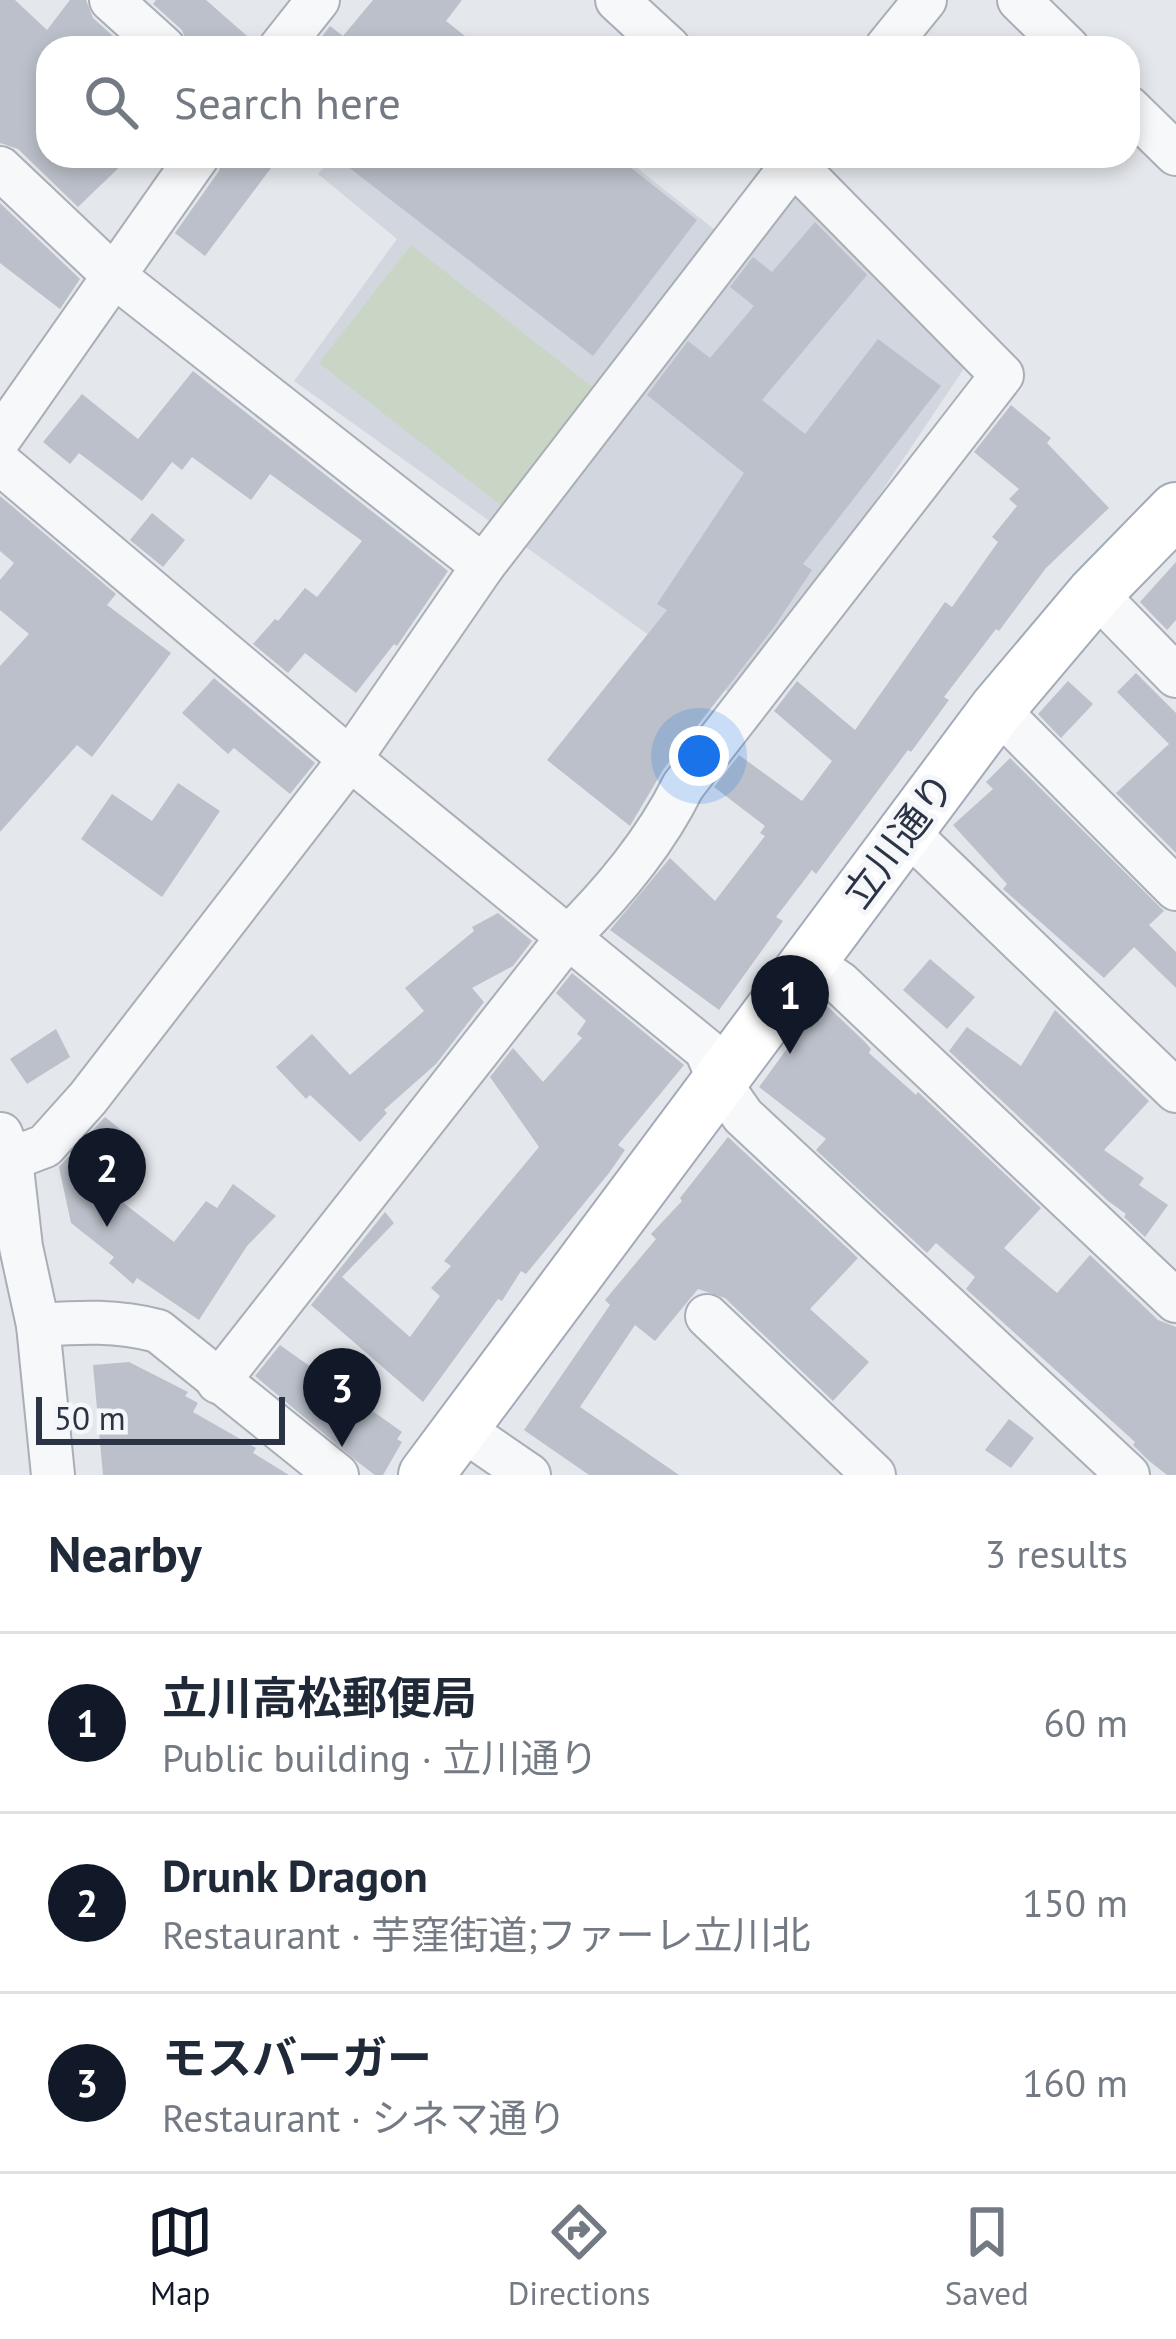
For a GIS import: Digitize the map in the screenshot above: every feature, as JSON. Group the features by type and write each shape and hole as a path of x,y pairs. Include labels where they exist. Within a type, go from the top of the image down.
{"main road":[{"name":"立川通り","path":"425,1475 997,709 1095,592 1176,510"}],"street":[{"path":"111,0 151,36"},
{"path":"290,36 318,0"},
{"path":"617,0 656,36"},
{"path":"896,36 925,0"},
{"path":"1019,0 1056,36"},
{"path":"1140,119 1176,154"},
{"path":"0,168 113,275 483,566"},
{"path":"0,438 189,168"},
{"path":"53,1475 38,1325 13,1258 4,1152 46,1146 88,1098 350,759 483,566 785,168"},
{"path":"218,1382 568,938 596,910 672,807 682,786 1003,375 803,168"},
{"path":"0,463 350,759 706,1050 720,1083 743,1116 1128,1475"},
{"path":"1095,592 1176,676"},
{"path":"997,709 1176,889"},
{"path":"904,830 1176,1091"},
{"path":"808,961 840,983 1176,1301"},
{"path":"707,1316 874,1475"},
{"path":"38,1325 110,1322 158,1331 337,1475"},
{"path":"459,1427 529,1475"}],"shaded area":[{"path":"323,168 637,168 739,249 790,185 969,361 741,701 294,381 397,239 318,174"}],"green space":[{"path":"411,245 595,389 502,506 319,363"}],"building":[{"path":"0,0 15,0 47,30 70,0 86,0 93,18 113,36 36,36 36,166 18,149 0,143"},
{"path":"156,0 206,0 247,36 184,36 153,4"},
{"path":"373,0 462,0 446,21 465,36 343,36"},
{"path":"330,26 343,36 322,36"},
{"path":"38,168 119,168 78,207"},
{"path":"271,168 205,256 175,233 219,171"},
{"path":"350,168 631,168 697,220 593,356"},
{"path":"0,203 80,279 60,309 0,263"},
{"path":"815,222 867,275 762,400 805,434 878,339 941,386 803,564 812,570 663,770 630,826 547,760 667,610 657,604 744,473 647,395 688,341 710,358 754,306 730,287 753,257 772,272"},
{"path":"193,371 448,571 397,646 356,693 305,653 288,673 253,644 305,588 317,597 362,541 270,474 251,500 192,457 182,470 172,462 142,501 79,453 70,464 43,442 82,394 138,439"},
{"path":"1011,405 1051,438 1047,443 1109,508 1046,568 996,629 944,697 949,700 911,752 816,874 812,870 776,917 783,921 719,1010 610,930 670,858 715,901 765,836 760,833 765,826 714,787 739,755 802,801 832,761 774,711 797,681 855,730 945,602 952,607 998,542 992,537 1017,506 1009,499 1019,489 974,452"},
{"path":"0,496 116,594 107,605 171,653 92,757 77,745 0,832 0,666 29,634 0,610 0,580 14,563 0,551"},
{"path":"152,513 185,540 163,567 130,540"},
{"path":"1176,562 1176,620 1167,630 1140,602"},
{"path":"1136,673 1176,713 1176,853 1116,793 1169,744 1117,692"},
{"path":"214,678 315,763 290,794 234,748 228,754 182,713"},
{"path":"1068,681 1093,704 1061,738 1038,714"},
{"path":"1010,758 1164,911 1149,925 1176,952 1176,988 1134,947 1104,978 1003,889 1007,884 953,825 993,789 986,782"},
{"path":"178,783 220,811 162,897 81,839 112,794 152,821"},
{"path":"498,913 532,941 513,966 472,988 484,1002 436,1064 384,1110 387,1113 360,1142 310,1095 306,1099 276,1067 312,1034 350,1075 424,1011 405,988 474,931 472,927"},
{"path":"930,959 975,997 947,1029 903,990"},
{"path":"572,973 684,1065 618,1145 625,1150 609,1173 526,1274 521,1271 502,1301 498,1299 423,1402 311,1305 385,1212 394,1223 342,1277 410,1337 440,1296 431,1288 451,1266 444,1261 539,1147 490,1077 513,1048 543,1082 582,1038 577,1034 586,1021 556,993"},
{"path":"827,1006 864,1041 869,1053 916,1095 918,1092 1041,1208 1004,1248 1057,1293 1090,1255 1158,1320 1176,1327 1176,1475 1167,1475 1148,1460 1135,1442 966,1289 975,1277 936,1243 927,1253 816,1150 826,1139 759,1087 816,1009 821,1013"},
{"path":"1055,1010 1149,1101 1104,1150 1144,1178 1139,1185 1168,1205 1145,1237 1126,1214 949,1051 967,1027 1021,1066"},
{"path":"56,1029 70,1057 27,1084 10,1059"},
{"path":"105,1117 135,1141 100,1185 174,1242 206,1201 217,1208 233,1184 276,1216 247,1246 199,1320 137,1278 133,1284 109,1263 114,1257 71,1223 59,1167"},
{"path":"728,1137 858,1258 810,1309 869,1362 833,1401 725,1298 698,1289 655,1341 635,1325 580,1407 679,1475 589,1475 524,1430 610,1305 605,1300 656,1239 651,1234 682,1201"},
{"path":"280,1345 402,1432 397,1439 402,1442 383,1475 359,1463 255,1376"},
{"path":"129,1362 188,1392 185,1396 198,1403 193,1412 256,1448 253,1453 289,1475 103,1475 93,1365"},
{"path":"1009,1419 1034,1438 1011,1468 985,1450"}],"place":[{"name":"立川高松郵便局","path":"790,1054"},
{"name":"Drunk Dragon","path":"107,1227"},
{"name":"モスバーガー","path":"342,1447"}]}
